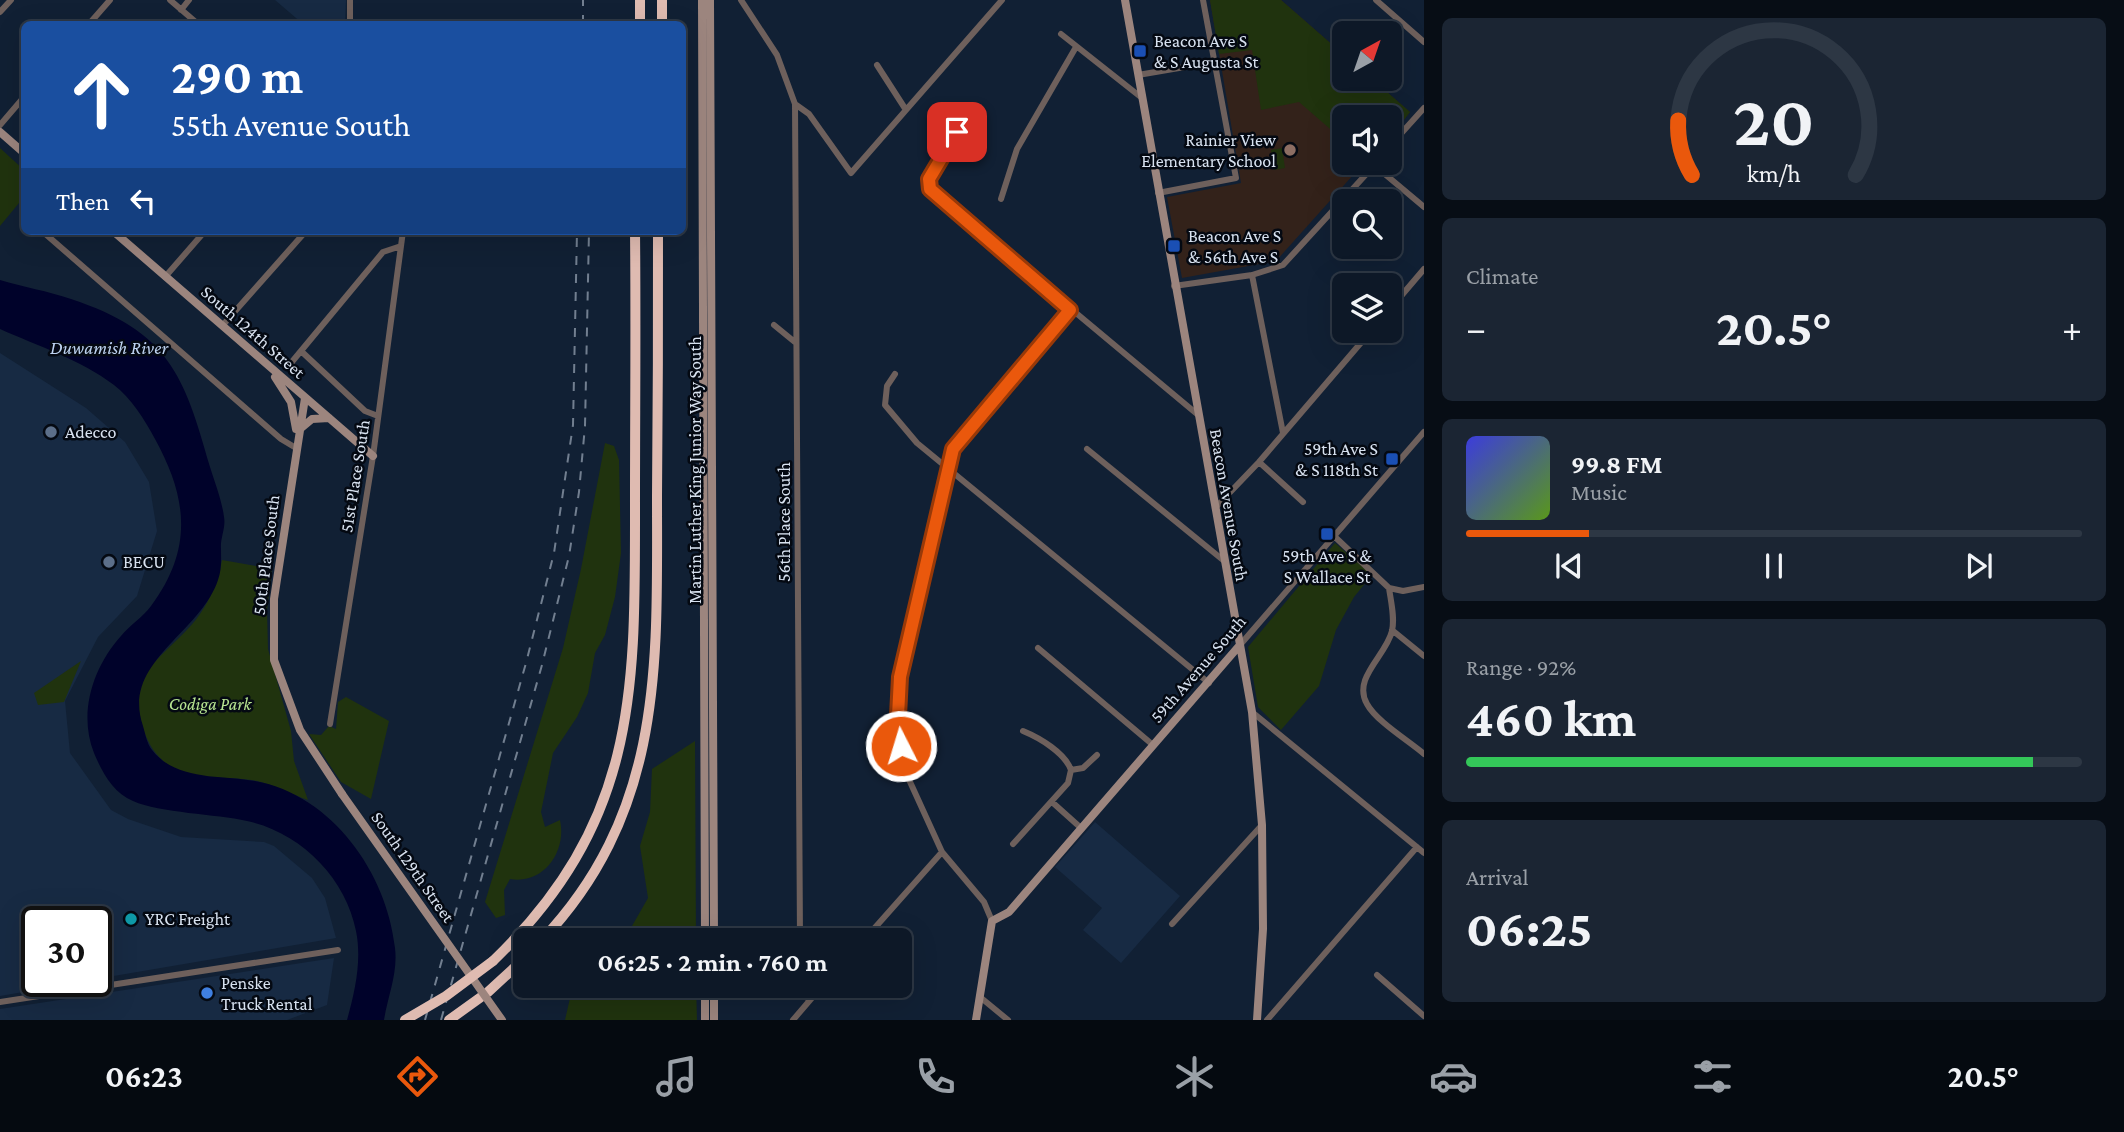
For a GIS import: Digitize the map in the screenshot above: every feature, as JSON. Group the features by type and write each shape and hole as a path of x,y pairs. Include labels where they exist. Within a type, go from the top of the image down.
{"highway":[{"path":"662,0 662,21"},
{"path":"639,21 640,1"},
{"path":"405,1020 446,996 493,961 547,902 586,841 617,761 627,716 635,621 635,235"},
{"path":"552,928 572,905 615,833 647,737 657,633 658,235"},
{"path":"449,1020 488,992 513,969"}],"street":[{"path":"0,12 11,0"},
{"path":"92,21 110,0"},
{"path":"170,0 190,21"},
{"path":"181,9 189,0"},
{"path":"350,0 350,21"},
{"name":"Martin Luther King Junior Way South","path":"702,0 705,928"},
{"name":"Martin Luther King Junior Way South","path":"710,0 714,928"},
{"path":"741,0 777,55 795,104 809,114 850,173 1002,0"},
{"name":"Beacon Avenue South","path":"1125,0 1213,509 1252,712 1262,825 1263,929 1257,1020"},
{"path":"1158,192 1236,178 1203,0"},
{"path":"1376,0 1424,43"},
{"path":"1061,34 1142,98"},
{"path":"1001,199 1017,149 1076,47"},
{"path":"1138,75 1214,62"},
{"path":"877,65 906,110"},
{"path":"0,125 21,100"},
{"name":"56th Place South","path":"795,104 800,928"},
{"path":"1402,132 1424,108"},
{"path":"0,132 21,150"},
{"path":"957,132 929,179 930,189 1070,310 1197,414"},
{"path":"1174,286 1252,275 1283,265 1370,170 1380,170 1424,207"},
{"path":"47,235 281,439 296,448"},
{"name":"South 124th Street","path":"118,235 373,456"},
{"path":"165,277 202,235"},
{"path":"222,326 302,235"},
{"name":"51st Place South","path":"330,724 373,456 402,235"},
{"path":"291,363 383,252 401,246"},
{"path":"1402,295 1424,269"},
{"path":"1252,275 1283,432"},
{"path":"976,1020 992,921 984,902 942,852 906,773 898,716 900,677 946,467 956,444 1070,310"},
{"path":"774,325 796,343"},
{"path":"1213,509 1259,462 1361,343"},
{"path":"301,351 365,411 378,416"},
{"path":"260,358 286,392 298,435"},
{"path":"895,374 887,386 885,405 917,443 1209,683"},
{"path":"293,410 306,398"},
{"name":"50th Place South","path":"300,730 274,660 272,631 296,448 306,398"},
{"path":"298,435 312,419 329,418"},
{"name":"59th Avenue South","path":"992,921 1009,912 1424,432"},
{"path":"1087,449 1223,560"},
{"path":"1259,462 1303,502"},
{"path":"1334,536 1389,588 1403,591 1424,588"},
{"path":"1389,588 1392,630 1385,650 1364,680 1363,690 1371,711 1424,754"},
{"path":"1392,630 1424,656"},
{"path":"1038,648 1153,745"},
{"path":"1252,712 1424,853"},
{"name":"South 129th Street","path":"300,730 342,794 502,1020"},
{"path":"1013,844 1068,783 1071,770 1066,760 1037,736 1024,731"},
{"path":"1071,770 1083,768 1097,755"},
{"path":"1052,802 1081,828"},
{"path":"1172,923 1262,825"},
{"path":"1267,1020 1417,847"},
{"path":"875,928 942,852"},
{"path":"0,1002 338,950"},
{"path":"1377,975 1424,1016"},
{"path":"980,997 1008,1020"},
{"path":"705,998 705,1020"},
{"path":"714,998 715,1020"},
{"path":"793,1020 812,998"}],"shaded area":[{"path":"275,0 346,0 345,21 300,21"},
{"name":"Rainier View Elementary School","path":"1210,0 1281,0 1332,45 1332,91 1386,91 1402,105 1332,105 1332,175 1353,175 1341,189 1332,189 1332,199 1276,261 1182,278 1167,197 1241,183"},
{"name":"Rainier View Elementary School","path":"1402,105 1410,112 1402,122"},
{"path":"0,353 86,408 125,442 149,482 157,531 137,596 98,637 65,701 70,753 111,810 128,819 181,837 264,842 274,846 312,878 325,898 336,938 112,976 112,906 21,906 21,992 0,996"},
{"path":"1095,822 1180,896 1121,963 1083,930 1102,908 1055,867"},
{"path":"334,958 327,1005 287,1020 0,1020 0,1009 79,997 112,997 112,992"}],"green space":[{"path":"1210,0 1281,0 1332,45 1332,91 1386,91 1402,105 1332,105 1332,131 1299,102 1261,110 1252,50 1219,54"},
{"path":"1402,105 1410,112 1402,122"},
{"path":"0,148 21,167 21,201 0,226"},
{"path":"1282,148 1285,168 1274,170 1271,150"},
{"path":"605,443 614,446 619,460 621,553 615,597 605,635 595,653 588,693 577,717 553,753 541,812 545,827 560,820 560,843 556,854 543,871 533,877 510,879 504,890 505,915 496,918 485,902 563,648"},
{"path":"1335,543 1372,575 1354,597 1336,630 1319,686 1281,730 1258,707 1248,647"},
{"name":"Codiga Park","path":"222,560 272,569 267,610 268,649 291,731 294,761 308,800 257,781 195,775 177,770 156,754 144,731 139,709 139,692 144,677 188,629 208,602"},
{"path":"81,661 64,702 38,705 34,693"},
{"path":"346,697 389,721 371,799 341,782 309,734 321,735 329,726 336,729 338,702"},
{"path":"695,741 696,928 631,928 648,898 640,846 650,812 652,769"},
{"path":"570,998 696,998 697,1020 565,1020"}],"water":[{"name":"Duwamish River","path":"0,280 71,299 130,326 151,342 180,381 201,434 223,511 221,568 209,599 152,666 143,684 139,704 146,738 152,750 162,760 186,772 255,781 283,789 308,802 331,820 351,842 381,892 390,920 395,966 384,1020 347,1020 355,987 358,942 351,912 342,893 318,860 285,835 266,827 247,821 158,808 133,801 114,787 101,767 89,738 88,707 91,691 111,648 148,610 165,585 179,544 179,503 174,482 155,439 137,410 120,390 73,361 0,329"}],"railway":[{"path":"583,0 583,21"},
{"path":"425,1020 526,663 554,553 573,425 577,235"},
{"path":"441,1020 542,665 569,556 579,492 585,426 589,235"}],"place":[{"name":"Beacon Ave S & S Augusta St","path":"1140,51"},
{"name":"Rainier View Elementary School","path":"1290,150"},
{"name":"Beacon Ave S & 56th Ave S","path":"1174,246"},
{"name":"Adecco","path":"51,432"},
{"name":"59th Ave S & S 118th St","path":"1392,459"},
{"name":"59th Ave S & S Wallace St","path":"1327,534"},
{"name":"BECU","path":"109,562"},
{"name":"YRC Freight","path":"131,919"},
{"name":"Penske Truck Rental","path":"207,993"}],"route":[{"path":"901,746 898,716 900,677 946,467 956,444 1070,310 933,194 928,185 929,179 957,132"}]}
